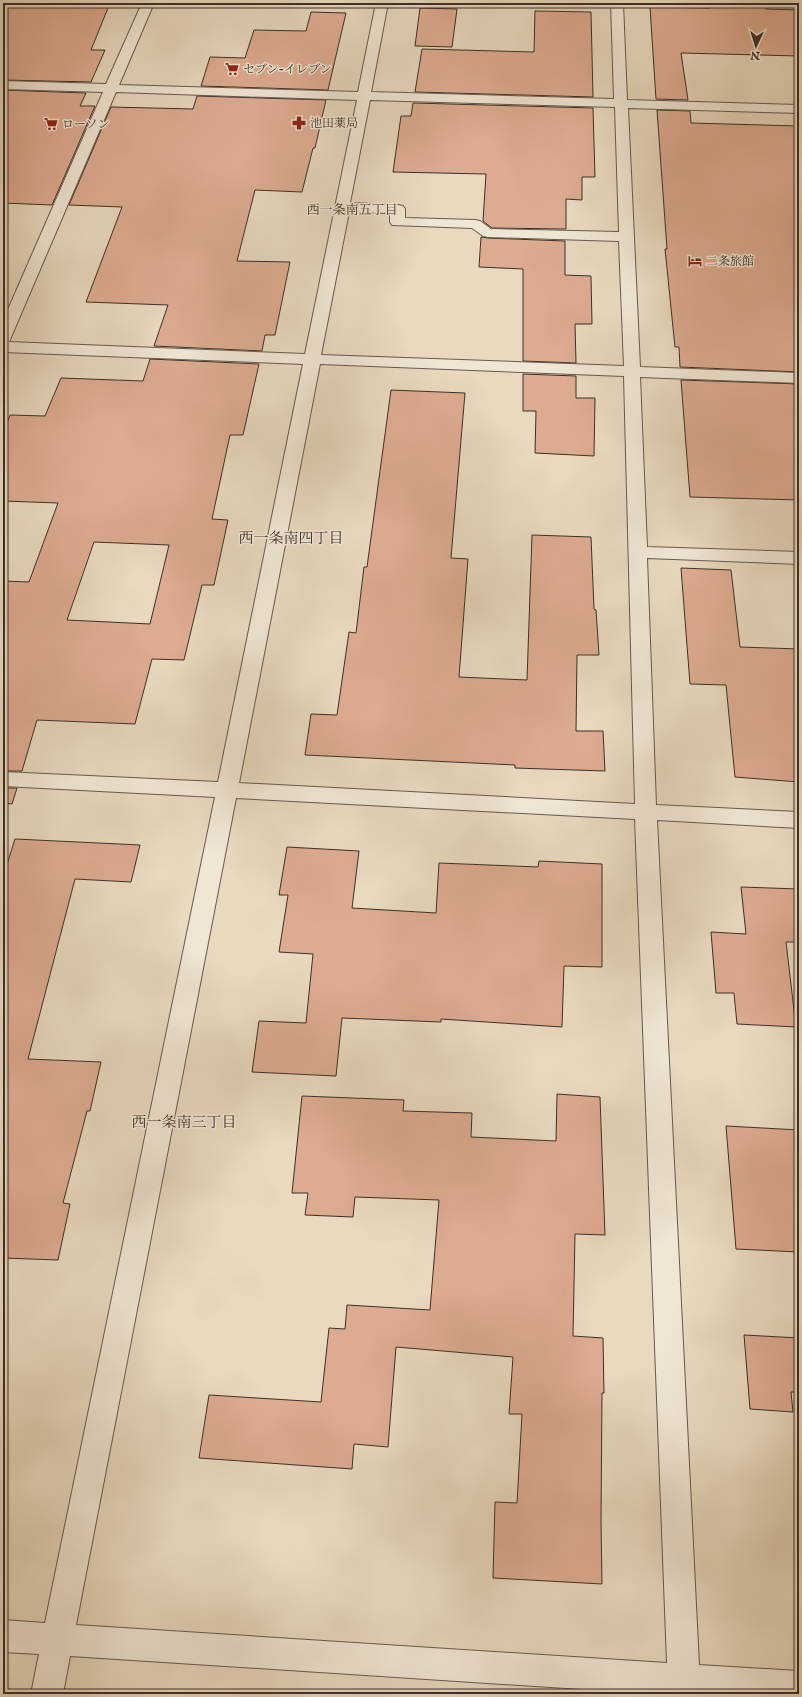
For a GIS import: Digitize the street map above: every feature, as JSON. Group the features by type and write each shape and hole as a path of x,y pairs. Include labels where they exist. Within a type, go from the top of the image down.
{"street":[{"path":"3,339 148,3"},
{"path":"47,1694 343,207 382,3"},
{"path":"617,3 632,372 646,813 683,1687"},
{"path":"3,85 799,109"},
{"path":"343,207 398,209 397,222 475,224 488,233 626,237"},
{"path":"3,347 799,378"},
{"path":"638,552 799,558"},
{"path":"3,779 799,820"},
{"path":"3,1636 683,1687 799,1687"}],"building":[{"path":"3,3 110,3 91,50 105,50 91,82 3,80"},
{"path":"709,3 765,3 766,9 799,10 799,56 681,53 688,100 656,99 650,7 710,8"},
{"path":"420,8 457,9 452,47 415,46"},
{"path":"535,11 591,12 593,97 415,92 422,49 534,52"},
{"path":"311,12 346,13 328,90 201,86 210,57 245,58 254,30 306,31"},
{"path":"3,90 86,93 80,106 95,106 52,205 3,203"},
{"path":"197,96 326,100 315,148 313,148 302,192 255,190 237,261 290,262 275,335 265,335 262,351 154,346 168,305 86,302 122,207 69,205 111,107 193,109"},
{"path":"413,103 593,108 595,177 582,177 582,200 566,199 566,229 492,228 483,221 486,174 393,172 401,116 411,116"},
{"path":"657,110 690,111 691,123 799,126 799,372 680,367 679,347 675,347 665,249 667,249"},
{"path":"481,237 565,241 565,275 591,276 592,324 575,324 576,363 523,361 523,269 479,267"},
{"path":"150,359 259,364 243,435 230,435 212,519 228,520 214,585 202,585 184,660 152,659 135,724 37,720 22,771 3,771 3,581 29,582 58,503 3,501 3,434 10,415 45,416 61,378 143,381","holes":["94,542 169,545 150,624 67,620"]},
{"path":"523,374 576,376 576,398 595,398 594,456 535,453 536,411 523,411"},
{"path":"681,380 799,384 799,500 690,497"},
{"path":"391,390 465,393 451,558 468,559 459,677 527,680 532,535 591,537 594,609 596,610 599,655 577,655 576,731 603,731 605,771 515,768 515,765 305,755 311,714 337,715 349,632 356,633 364,567 367,567"},
{"path":"681,568 731,570 740,647 799,649 799,782 735,777 726,685 690,684"},
{"path":"3,788 17,788 12,804 3,803"},
{"path":"15,839 140,845 131,882 75,879 28,1059 101,1062 90,1111 87,1111 63,1203 70,1204 58,1260 3,1258 3,877"},
{"path":"287,847 359,851 352,908 436,913 439,863 538,867 539,861 602,864 602,967 564,966 562,1027 441,1019 441,1022 342,1018 336,1076 252,1072 259,1021 306,1023 313,954 279,952 288,895 279,895"},
{"path":"741,887 799,889 799,942 786,942 796,1027 737,1024 734,993 716,993 711,932 746,934"},
{"path":"557,1094 600,1097 605,1235 575,1234 573,1336 603,1338 604,1393 602,1393 601,1521 602,1584 493,1578 495,1502 517,1503 522,1414 509,1414 513,1357 396,1347 388,1447 354,1444 352,1469 199,1458 209,1395 321,1402 329,1328 345,1329 347,1305 430,1310 439,1200 355,1197 353,1217 305,1215 308,1193 292,1193 302,1096 404,1100 403,1111 472,1113 471,1137 556,1141"},
{"path":"726,1126 799,1130 799,1252 736,1249"},
{"path":"744,1335 799,1338 799,1392 791,1392 793,1412 750,1409"}],"place":[{"name":"セブン-イレブン","path":"232,69"},
{"name":"池田薬局","path":"299,123"},
{"name":"ローソン","path":"51,124"},
{"name":"二条旅館","path":"695,261"}],"district":[{"name":"西一条南五丁目","path":"352,209"},
{"name":"西一条南四丁目","path":"291,538"},
{"name":"西一条南三丁目","path":"184,1122"}]}
